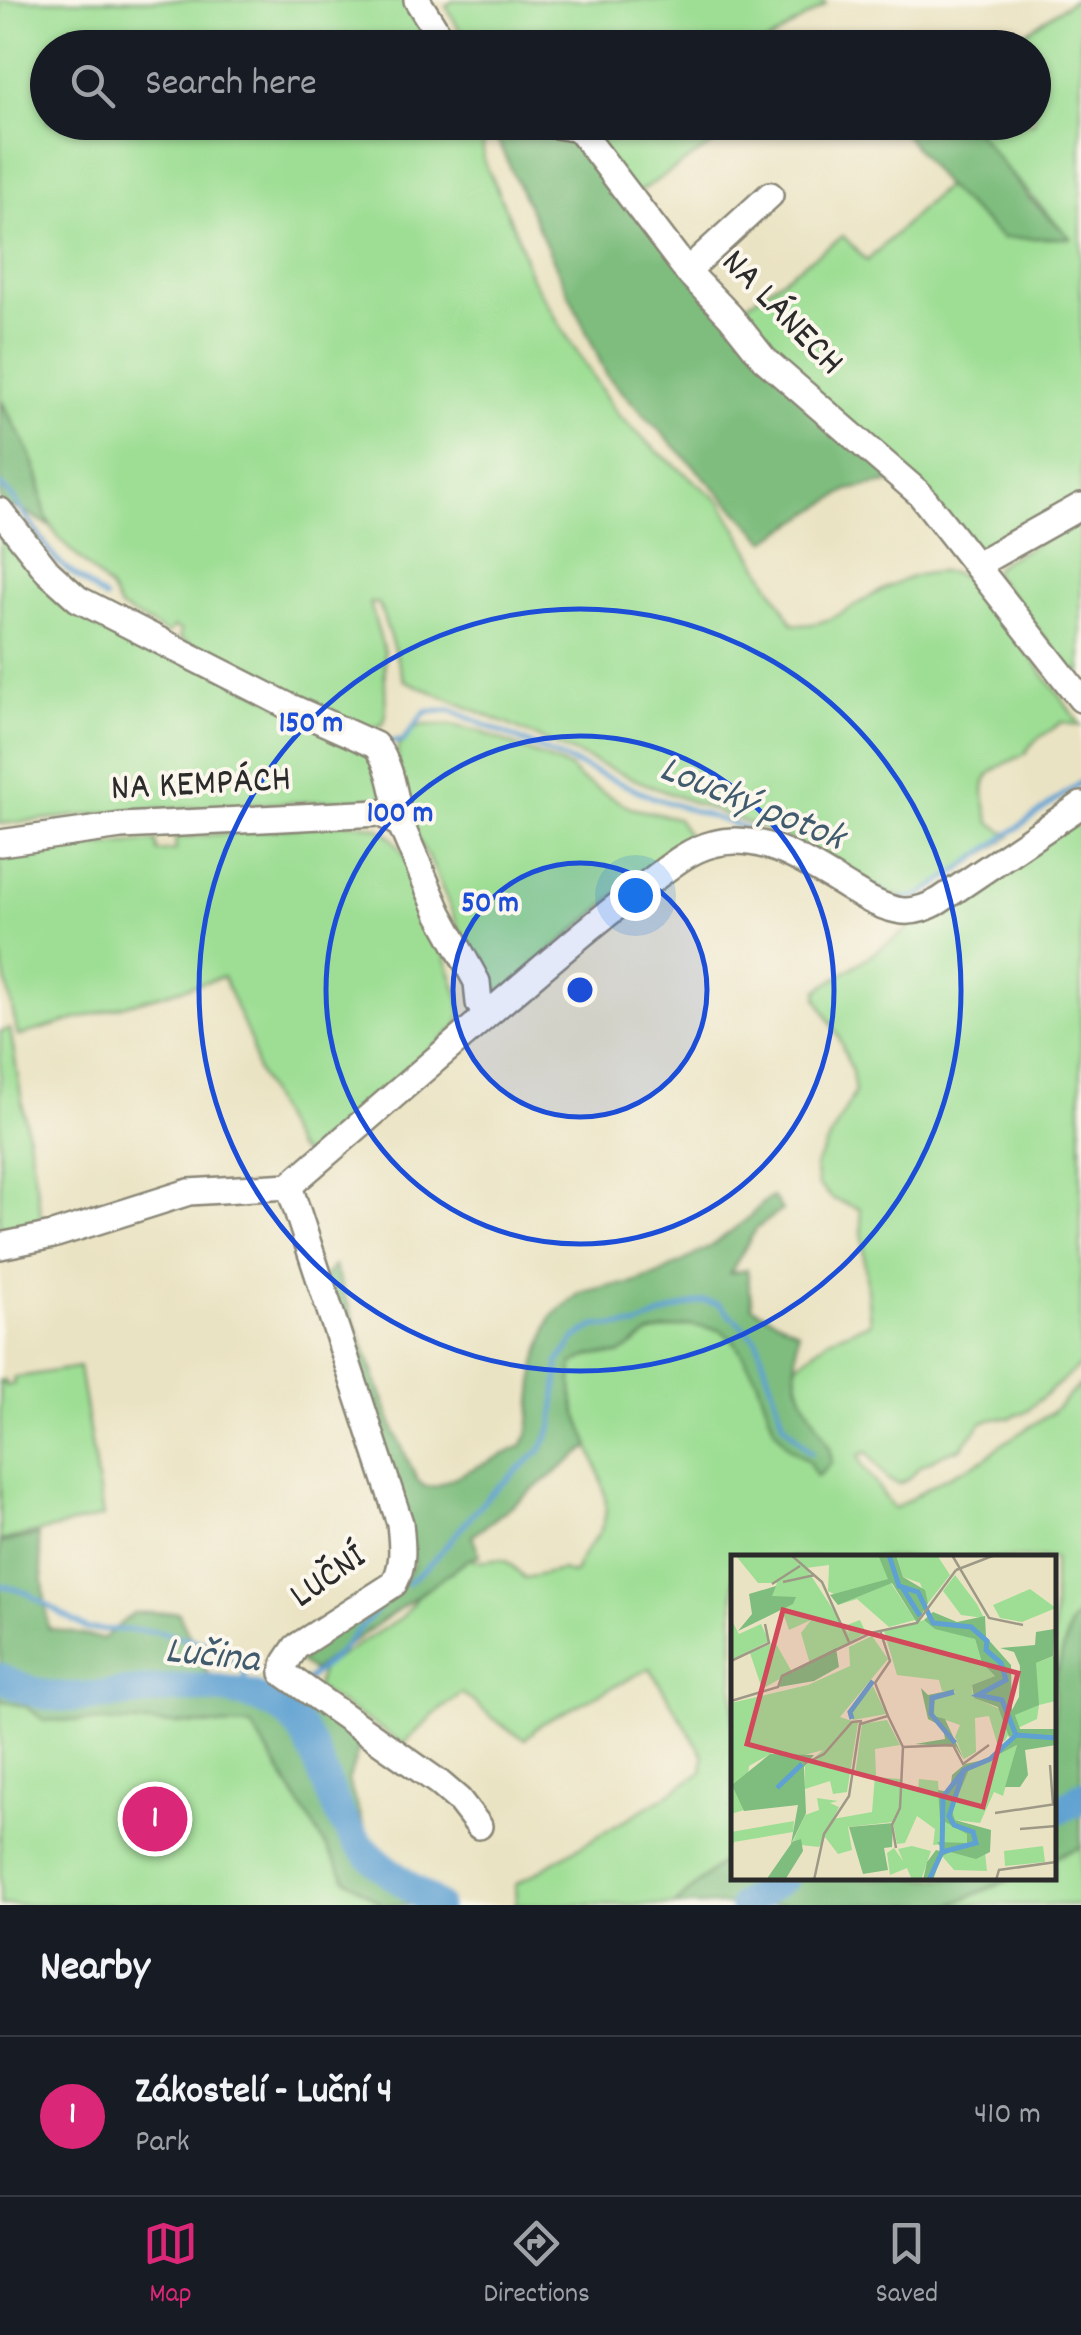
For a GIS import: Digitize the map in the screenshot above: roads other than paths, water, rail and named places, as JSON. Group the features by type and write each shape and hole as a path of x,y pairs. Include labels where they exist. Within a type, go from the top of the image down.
{"street":[{"path":"418,0 436,30"},
{"name":"NA LÁNECH","path":"588,140 687,271 764,359 920,494 1081,699"},
{"path":"687,271 770,194"},
{"path":"976,565 1081,506"},
{"path":"0,511 48,572 78,599 288,706 375,745 385,762 401,825 439,913 477,982 480,1003 494,1009"},
{"path":"0,1246 53,1235 188,1192 289,1186 606,912 687,854 714,843 740,842 786,852 863,897 910,911 939,901 1081,806"},
{"name":"NA KEMPÁCH","path":"0,842 121,826 380,813 401,825"},
{"name":"LUČNÍ","path":"289,1186 400,1522 404,1554 394,1584 296,1647 283,1673 438,1782 460,1800 479,1826"}],"waterway":[{"name":"Loucký potok","path":"0,485 56,560 105,599"},
{"name":"Loucký potok","path":"389,742 403,741 425,712 450,710 655,798 754,831"},
{"name":"Loucký potok","path":"899,900 919,896 952,875 1081,782"},
{"name":"Loucký potok","path":"863,882 885,893"},
{"path":"407,1584 433,1561 489,1495 541,1450 553,1426 559,1361 576,1338 595,1326 637,1326 704,1301 719,1304 757,1340 784,1424 811,1453"},
{"path":"0,1585 27,1593 87,1629 154,1631 208,1643 246,1671 240,1693"},
{"path":"306,1681 336,1655 379,1607"},
{"name":"Lučina","path":"0,1678 57,1697 200,1688 253,1696 278,1707 301,1729 345,1824 363,1849 436,1905"},
{"path":"271,1704 293,1690"},
{"name":"Lučina","path":"1056,1810 1081,1796"},
{"name":"Lučina","path":"744,1905 780,1880"}],"place":[{"name":"Zákostelí - Luční 4","path":"155,1819"}]}
